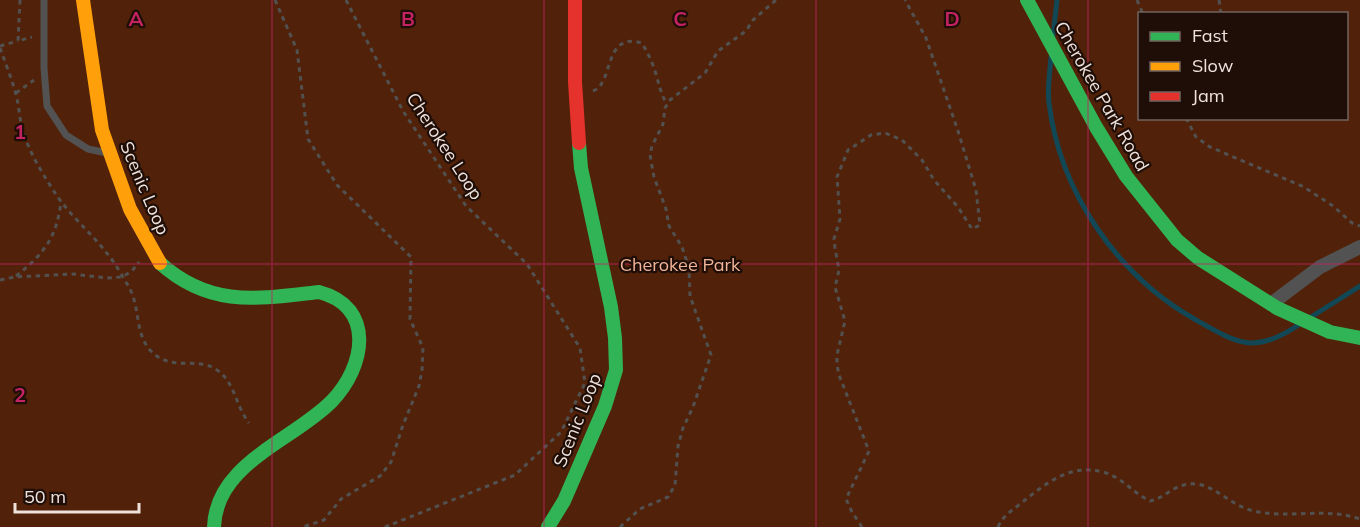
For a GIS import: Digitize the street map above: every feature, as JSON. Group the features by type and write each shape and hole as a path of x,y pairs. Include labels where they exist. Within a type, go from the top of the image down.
{"street":[{"name":"Scenic Loop","path":"83,0 102,130 130,209 158,261 197,288 216,295 242,299 319,292 329,294 346,305 360,328 361,347 343,386 331,401 230,482 218,501 214,527"},
{"name":"Scenic Loop","path":"548,527 564,501 605,406 616,370 611,307 582,178 576,91 575,0"},
{"name":"Cherokee Park Road","path":"1030,5 1070,80 1126,176 1178,240 1198,258 1274,306 1330,332 1360,338"},
{"path":"1274,306 1320,267 1360,247"}],"lane":[{"path":"44,0 44,76 47,106 66,135 88,149 110,154"}],"path":[{"path":"18,41 20,0"},
{"path":"275,0 297,50 308,139 337,185 411,257 410,319 423,348 422,370 418,386 388,468 364,486 345,496 324,520 303,527"},
{"name":"Cherokee Loop","path":"346,0 403,111 466,206 527,264 579,348 585,383 561,432 515,476 385,527"},
{"path":"620,527 640,509 668,497 675,485 681,437 711,355 690,296 689,268 682,248 669,226 666,209 657,186 651,163 652,146 663,124 667,104 675,95 705,73 718,51 746,31 753,20 776,0"},
{"path":"862,527 846,499 869,451 839,375 837,355 845,321 835,287 840,270 834,239 840,219 837,177 848,150 871,135 885,132 902,140 922,160 934,180 958,207 972,230 980,225 976,190 958,131 926,38 905,0"},
{"path":"44,36 35,36 0,47 16,93 21,124 27,142 61,201 106,252 130,289 141,337 148,347 153,353 172,363 215,368 231,385 238,408 249,423"},
{"path":"576,91 597,89 616,49 623,43 635,41 642,43 649,56 656,71 660,93 667,104"},
{"path":"16,93 44,76"},
{"path":"1187,120 1196,137 1210,147 1304,187 1333,206 1352,223 1360,226"},
{"path":"14,277 43,252 59,219 61,201"},
{"path":"0,280 14,277 73,274 107,278 122,277 132,270 151,249"},
{"path":"998,527 1002,518 1036,490 1062,475 1080,470 1103,472 1110,475 1150,501 1178,487 1197,484 1206,486 1229,501 1250,510 1278,514 1340,514 1360,519"}],"green space":[{"name":"Cherokee Park","path":"0,0 1360,0 1360,527 0,527"}],"waterway":[{"path":"1053,36 1057,0"},
{"path":"1051,57 1049,103 1055,136 1066,169 1097,229 1118,256 1168,302 1211,329 1236,340 1259,343 1271,340 1300,324"},
{"path":"1311,317 1360,286"}],"traffic: fast":[{"path":"1027,0 1096,127 1126,176 1177,240 1198,258 1277,308 1330,332 1360,338"},
{"path":"548,527 564,501 605,406 616,370 611,307 581,168 579,143"},
{"path":"160,263 197,288 216,294 255,298 319,292 337,300 350,311 357,324 359,339 357,356 352,372 343,387 316,415 242,469 228,486 218,505 214,527"}],"traffic: slow":[{"path":"83,0 102,130 130,209 160,263"}],"traffic: jam":[{"path":"575,0 575,82 579,143"}]}
